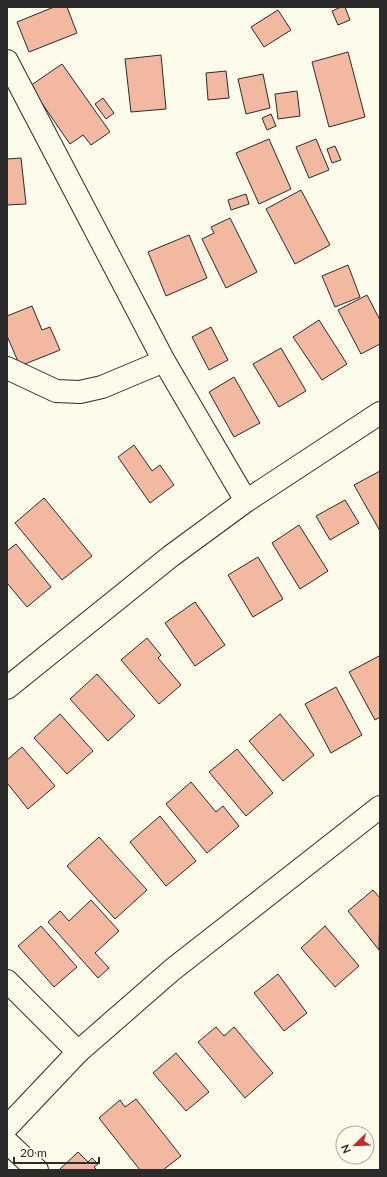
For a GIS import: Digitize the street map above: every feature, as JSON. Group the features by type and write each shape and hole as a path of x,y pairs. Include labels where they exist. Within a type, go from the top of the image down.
{"street":[{"path":"7,61 164,361 246,501"},
{"path":"7,368 56,391 80,392 102,387 164,361"},
{"path":"7,688 171,556 246,501 380,413"},
{"path":"7,1127 78,1052 172,970 380,807"},
{"path":"7,981 78,1052"},
{"path":"7,1142 37,1170"}],"building":[{"path":"54,7 67,7 77,33 29,52 17,22"},
{"path":"345,7 350,20 338,25 332,11"},
{"path":"278,10 291,30 264,47 251,27"},
{"path":"348,52 365,117 329,127 312,62"},
{"path":"161,55 166,109 131,112 125,59"},
{"path":"62,64 110,132 91,145 83,135 70,144 30,86"},
{"path":"226,71 229,98 208,100 206,73"},
{"path":"263,74 270,108 246,114 238,79"},
{"path":"297,91 300,116 278,119 275,94"},
{"path":"103,98 114,113 106,119 95,104"},
{"path":"271,114 276,126 267,130 262,118"},
{"path":"269,139 291,189 259,204 236,153"},
{"path":"316,139 329,170 309,178 296,147"},
{"path":"335,146 341,160 332,163 327,149"},
{"path":"21,158 26,204 7,205 7,159"},
{"path":"301,190 330,245 295,264 266,209"},
{"path":"246,194 249,204 231,210 228,200"},
{"path":"230,218 257,272 226,288 202,239 214,233 211,227"},
{"path":"189,235 207,278 166,296 148,252"},
{"path":"348,265 360,297 335,307 322,276"},
{"path":"367,295 380,320 380,344 361,354 338,310"},
{"path":"32,306 42,330 50,327 60,350 20,366 7,336 7,316"},
{"path":"319,320 347,364 322,380 293,337"},
{"path":"211,327 228,360 209,370 192,337"},
{"path":"281,348 306,391 279,407 253,364"},
{"path":"234,377 260,423 234,437 209,392"},
{"path":"134,445 152,471 160,465 174,485 150,503 118,457"},
{"path":"380,471 380,531 354,485"},
{"path":"44,498 92,556 62,580 15,523"},
{"path":"345,500 359,523 330,540 316,516"},
{"path":"299,525 328,571 300,589 272,543"},
{"path":"16,544 51,587 27,607 7,583 7,551"},
{"path":"258,557 283,599 253,617 228,575"},
{"path":"195,602 225,645 195,666 165,623"},
{"path":"147,638 161,655 158,658 181,685 159,704 121,660"},
{"path":"379,656 380,717 375,720 349,672"},
{"path":"97,674 135,716 108,741 70,699"},
{"path":"336,687 362,735 331,753 305,704"},
{"path":"60,714 93,751 67,774 34,738"},
{"path":"280,714 314,755 283,781 249,741"},
{"path":"22,747 55,786 28,809 7,783 7,760"},
{"path":"237,749 273,793 246,816 209,772"},
{"path":"191,782 216,812 223,806 239,826 207,853 166,804"},
{"path":"160,816 196,861 166,886 130,842"},
{"path":"99,837 147,890 115,919 67,866"},
{"path":"373,890 380,898 379,950 348,911"},
{"path":"91,900 119,931 95,953 109,968 98,978 48,922 60,911 69,921"},
{"path":"41,926 77,967 54,987 18,946"},
{"path":"325,926 359,966 335,987 301,948"},
{"path":"278,974 307,1013 284,1031 254,993"},
{"path":"216,1027 224,1036 234,1027 273,1073 245,1098 198,1042"},
{"path":"176,1053 209,1092 186,1111 153,1073"},
{"path":"136,1099 181,1156 163,1170 140,1170 99,1118 120,1100 125,1107"},
{"path":"78,1152 88,1162 92,1158 98,1164 94,1167 97,1170 59,1170"}]}
